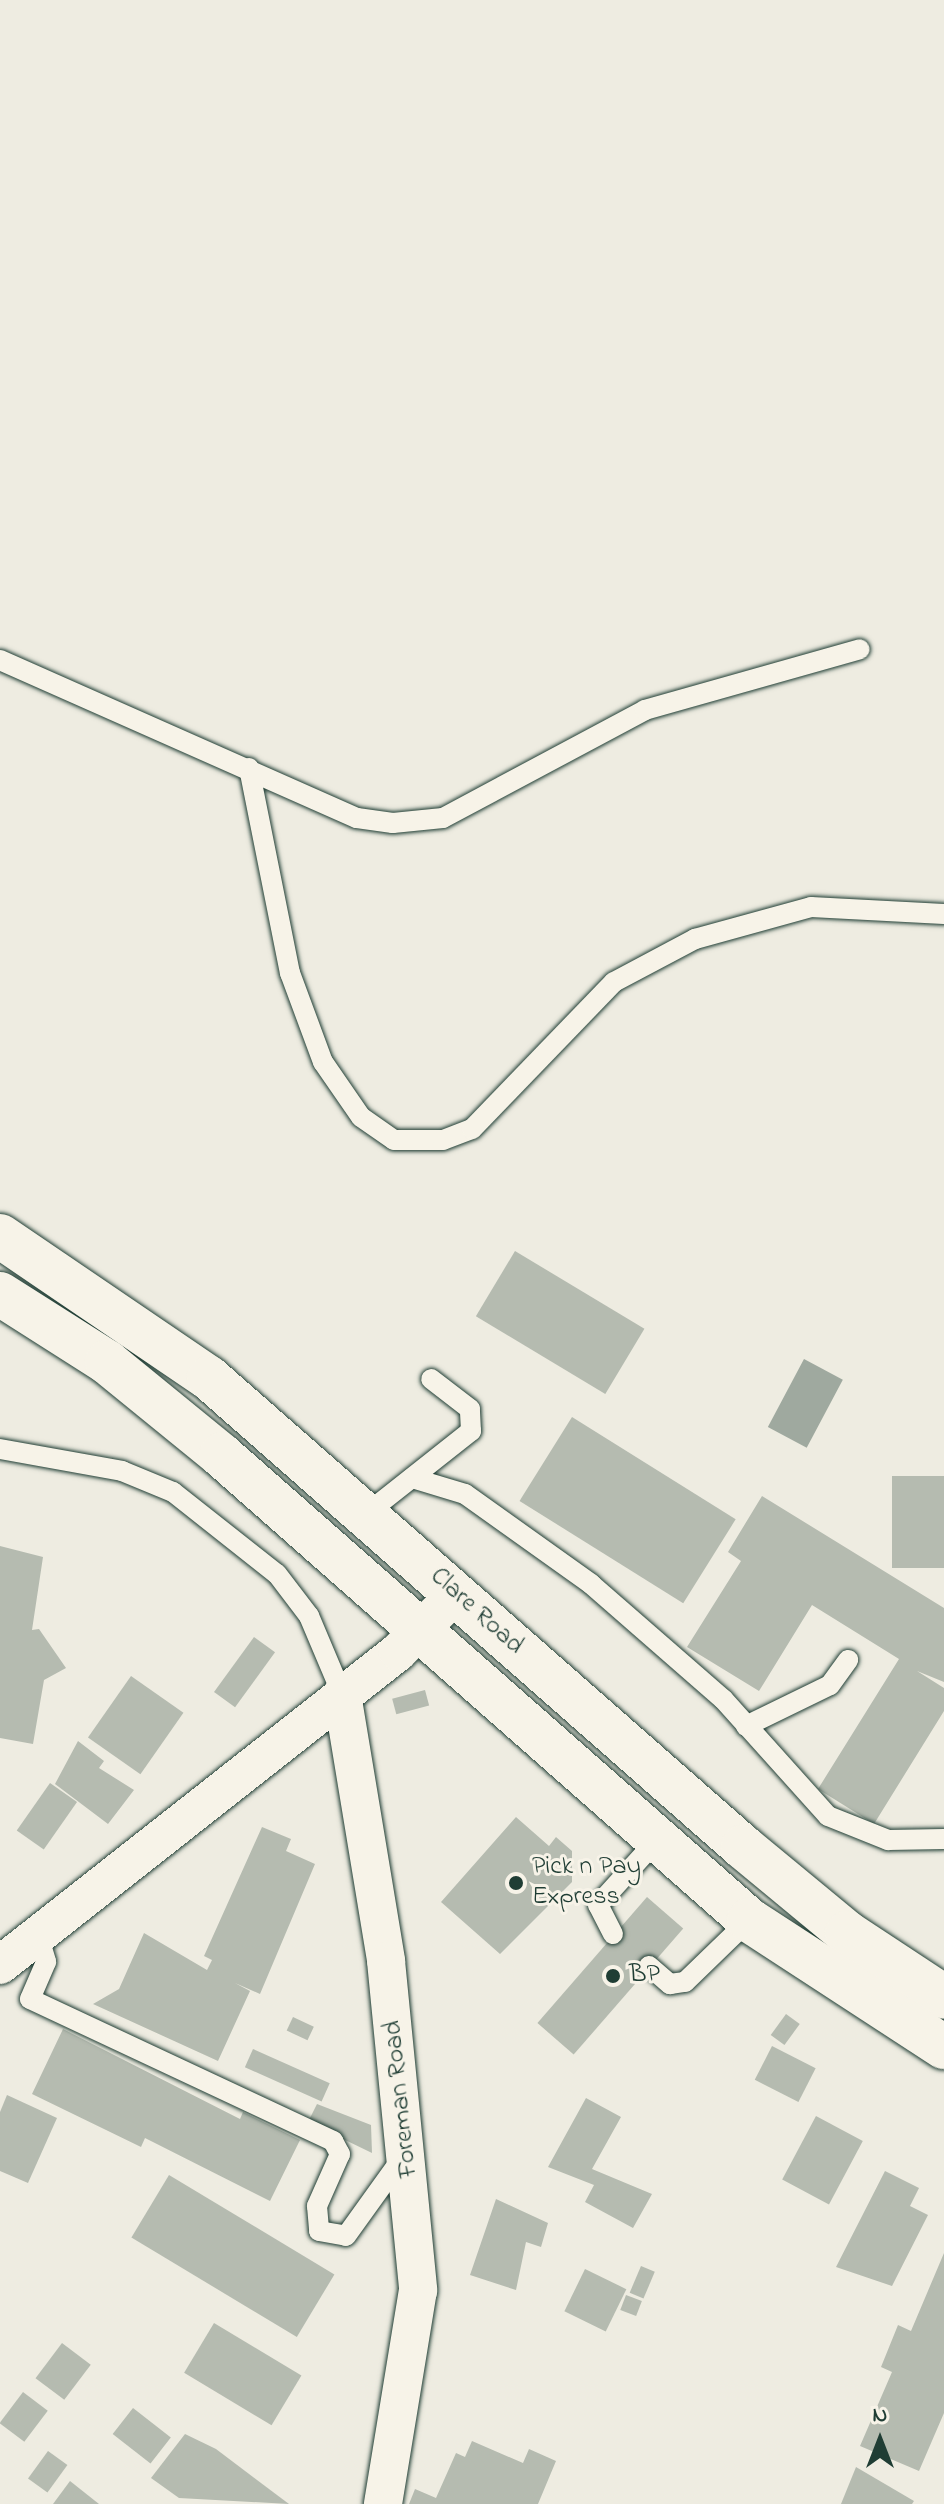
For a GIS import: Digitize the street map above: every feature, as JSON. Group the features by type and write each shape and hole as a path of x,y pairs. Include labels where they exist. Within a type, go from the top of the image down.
{"street":[{"name":"Clare Road","path":"0,1236 138,1324 366,1514 801,1895 944,1997"},
{"name":"Clare Road","path":"0,1294 107,1362 420,1629 749,1920 944,2047"},
{"path":"0,1965 342,1694 420,1629 456,1594"},
{"name":"Foreman Road","path":"342,1694 408,2151 418,2290 383,2504"}],"lane":[{"path":"0,660 357,818 443,818 645,710 860,649"},
{"path":"249,768 290,973 323,1062 361,1117 394,1140 443,1140 472,1129 614,982 695,939 811,907 944,914"},
{"path":"366,1514 471,1431 474,1420 431,1379"},
{"path":"0,1449 122,1471 173,1492 277,1574 309,1616 342,1694"},
{"path":"412,1478 465,1494 591,1584 746,1726 828,1816 876,1838 944,1839"},
{"path":"746,1726 830,1685 848,1660"},
{"path":"613,1934 598,1905 657,1840"},
{"path":"649,1966 670,1984 685,1982 749,1920"},
{"path":"38,1935 46,1962 30,1999 333,2141 340,2154 317,2206 319,2231 346,2236 408,2151"}],"shaded area":[{"path":"804,1359 843,1380 807,1448 768,1427"}],"building":[{"path":"515,1251 644,1329 605,1394 476,1316"},
{"path":"572,1417 736,1519 683,1603 520,1501"},
{"path":"892,1476 944,1476 944,1568 892,1568"},
{"path":"762,1496 944,1608 944,1682 917,1671 944,1688 944,1711 874,1824 818,1789 899,1659 812,1605 759,1691 687,1647 741,1561 728,1552"},
{"path":"0,1546 43,1557 32,1630 39,1629 66,1668 44,1680 33,1744 0,1738"},
{"path":"254,1637 275,1652 235,1707 214,1692"},
{"path":"131,1676 183,1713 140,1774 88,1737"},
{"path":"425,1690 429,1705 396,1714 392,1699"},
{"path":"78,1741 104,1761 99,1768 134,1790 108,1824 55,1784"},
{"path":"50,1783 77,1802 44,1849 17,1831"},
{"path":"516,1817 549,1846 556,1837 572,1851 572,1882 500,1954 441,1902"},
{"path":"262,1827 291,1839 286,1851 315,1864 260,1994 235,1983 250,1991 218,2061 93,2004 119,1989 144,1933 207,1970 212,1960 204,1956"},
{"path":"647,1897 683,1928 574,2055 537,2023"},
{"path":"786,2014 800,2024 784,2045 771,2035"},
{"path":"293,2017 314,2027 308,2040 287,2031"},
{"path":"63,2029 240,2119 243,2112 300,2140 270,2201 145,2138 141,2147 32,2094"},
{"path":"772,2046 816,2068 798,2102 755,2080"},
{"path":"253,2049 330,2083 322,2101 245,2067"},
{"path":"7,2095 57,2118 28,2183 0,2171 0,2112"},
{"path":"586,2098 621,2117 592,2169 652,2194 633,2228 585,2202 594,2185 548,2167"},
{"path":"317,2104 371,2125 372,2153 308,2122"},
{"path":"816,2116 863,2141 829,2204 782,2180"},
{"path":"885,2171 919,2188 910,2206 928,2215 892,2286 836,2267"},
{"path":"169,2175 334,2274 297,2337 131,2238"},
{"path":"496,2199 548,2223 541,2247 526,2242 516,2290 470,2275"},
{"path":"944,2253 944,2413 919,2471 860,2446 892,2372 881,2367 898,2325 911,2331"},
{"path":"641,2266 655,2272 643,2299 630,2293"},
{"path":"585,2269 626,2289 606,2331 564,2311"},
{"path":"626,2295 642,2301 636,2316 620,2310"},
{"path":"214,2323 301,2376 272,2425 184,2373"},
{"path":"62,2343 91,2365 64,2400 36,2378"},
{"path":"23,2392 48,2411 24,2442 0,2424"},
{"path":"133,2408 171,2438 151,2464 113,2434"},
{"path":"185,2434 216,2449 289,2504 179,2498 151,2478"},
{"path":"472,2441 523,2463 529,2449 556,2461 538,2504 409,2504 415,2489 436,2498 456,2453 465,2457"},
{"path":"48,2451 67,2465 47,2493 28,2479"},
{"path":"856,2467 914,2501 912,2504 841,2504"},
{"path":"70,2481 99,2504 53,2504"}],"place":[{"name":"Pick n Pay Express","path":"516,1883"},
{"name":"BP","path":"613,1976"}]}
